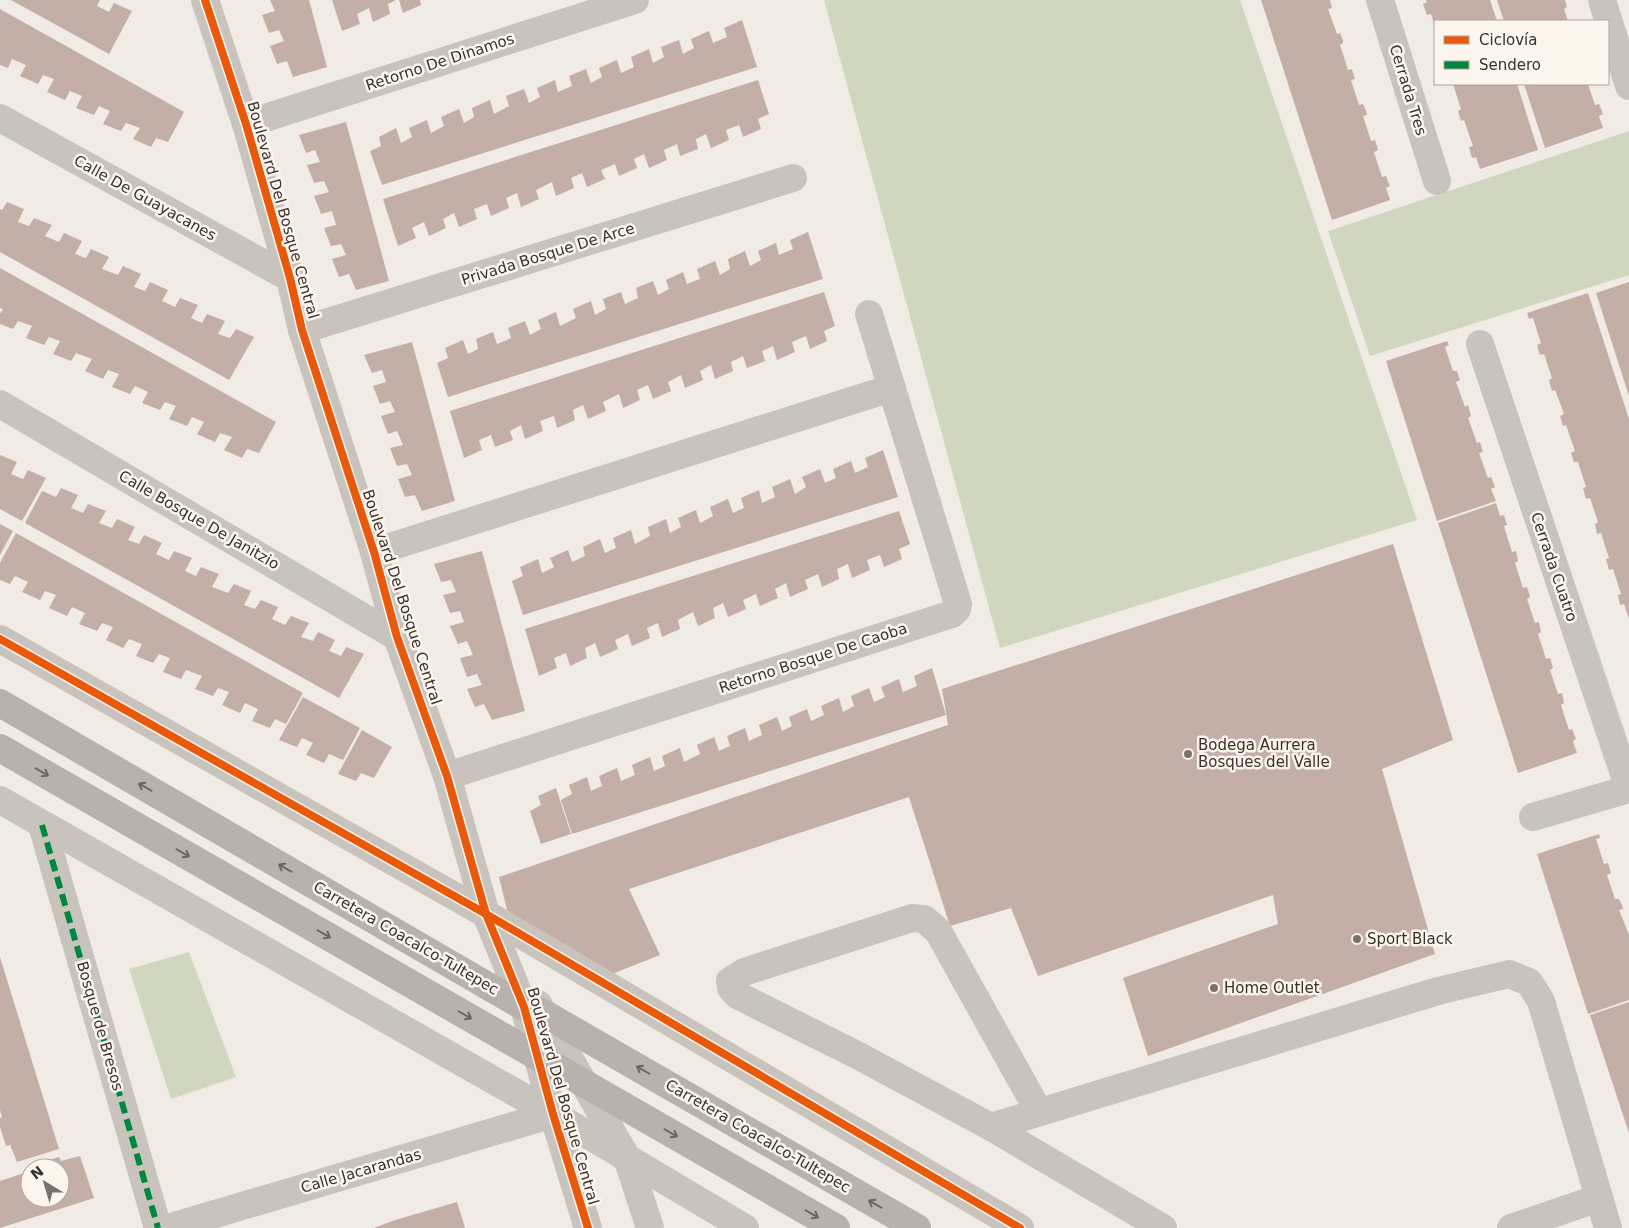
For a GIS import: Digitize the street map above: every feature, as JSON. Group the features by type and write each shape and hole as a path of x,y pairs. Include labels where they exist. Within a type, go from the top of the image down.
{"main road":[{"name":"Carretera Coacalco-Tultepec","path":"0,703 917,1228"},
{"path":"0,748 836,1228"}],"street":[{"name":"Boulevard Del Bosque Central","path":"205,0 246,124 290,278 302,330 374,552 397,637 447,776 486,914 534,1010 584,1083 627,1158 650,1228"},
{"name":"Retorno De Dinamos","path":"246,124 635,0"},
{"name":"Cerrada Tres","path":"1380,0 1437,181"},
{"path":"1602,0 1608,20"},
{"path":"1609,22 1629,86"},
{"name":"Calle De Guayacanes","path":"0,118 290,278"},
{"name":"Privada Bosque De Arce","path":"302,330 793,178"},
{"name":"Retorno Bosque De Caoba","path":"447,776 952,614 958,609 869,314"},
{"name":"Cerrada Cuatro","path":"1480,344 1629,789"},
{"path":"374,552 892,388"},
{"name":"Calle Bosque De Janitzio","path":"0,404 397,637"},
{"path":"0,639 486,914 1020,1228"},
{"path":"1532,817 1629,789"},
{"path":"0,800 553,1114 745,1228"},
{"name":"Bosque de Bresos","path":"42,825 158,1228"},
{"path":"1039,1112 938,931 924,919 912,918 744,972 730,981 731,988 737,995 857,1055 991,1127 1163,1228"},
{"path":"991,1127 1429,994 1509,974 1529,982 1541,1000 1608,1228"},
{"name":"Boulevard Del Bosque Central","path":"534,1010 538,1056 553,1114 588,1228"},
{"name":"Calle Jacarandas","path":"168,1228 553,1114"},
{"path":"1511,1228 1599,1198"}],"green space":[{"path":"824,0 1240,0 1417,520 1000,648"},
{"path":"1629,131 1629,275 1370,356 1328,231"},
{"path":"189,952 236,1077 171,1099 129,969"}],"building":[{"path":"11,0 100,0 97,6 109,12 114,3 132,11 109,54"},
{"path":"270,0 309,0 327,67 293,77 287,61 277,64 270,46 284,41 279,30 269,33 262,15 275,11"},
{"path":"332,0 396,0 388,4 390,14 373,22 369,8 357,14 360,24 342,31"},
{"path":"399,0 420,0 421,5 403,13"},
{"path":"1261,0 1330,0 1332,8 1328,9 1337,34 1340,33 1343,40 1343,43 1340,45 1348,70 1352,69 1355,79 1351,80 1359,105 1363,104 1366,111 1367,115 1363,116 1371,141 1375,140 1378,150 1374,152 1382,177 1386,176 1390,186 1386,188 1390,200 1332,220"},
{"path":"1426,0 1490,0 1497,20 1434,20 1434,24 1431,14 1427,15 1423,4 1427,2"},
{"path":"1497,0 1565,0 1567,7 1564,9 1568,20 1504,20"},
{"path":"0,9 184,112 168,142 156,138 151,147 133,139 140,128 126,123 121,131 103,124 110,111 99,106 94,115 76,108 82,96 70,91 65,100 47,92 54,79 43,75 38,84 20,76 26,65 12,59 8,68 0,65"},
{"path":"742,20 757,67 382,185 370,151 381,146 379,137 396,128 401,143 412,137 409,128 427,120 431,133 444,126 441,117 459,109 464,123 474,117 472,108 490,100 494,114 509,106 506,96 524,89 529,103 540,97 537,88 555,80 558,92 572,86 569,76 586,69 591,83 602,77 599,68 617,60 621,73 634,67 631,57 649,49 653,63 664,57 661,47 679,40 683,54 694,48 691,39 709,31 713,43 727,37 724,28"},
{"path":"758,80 769,114 758,119 761,129 743,137 739,125 726,130 729,140 711,148 706,134 696,139 698,149 680,156 677,144 664,150 667,160 649,168 644,154 634,159 637,168 619,176 615,164 601,170 605,179 587,187 582,173 571,178 574,188 556,196 552,182 536,190 539,199 521,207 517,193 506,198 509,208 491,216 487,204 474,209 477,219 459,227 454,213 443,219 446,228 429,236 424,222 412,228 416,238 398,246 383,199"},
{"path":"1453,85 1517,85 1538,150 1480,169 1476,157 1472,158 1469,147 1473,146 1464,120 1461,121 1458,111 1461,109"},
{"path":"1524,85 1588,85 1595,105 1599,104 1603,114 1599,116 1603,128 1545,148"},
{"path":"346,122 389,281 356,290 349,274 339,277 332,259 346,255 341,244 331,246 324,228 336,225 332,211 321,214 314,196 329,192 324,181 314,183 307,165 320,162 315,150 306,153 299,135"},
{"path":"7,202 24,209 18,222 29,226 34,218 52,225 45,236 59,242 64,233 82,241 75,254 86,258 91,249 109,257 102,269 118,275 123,266 141,274 134,287 145,291 150,282 168,290 162,301 175,307 180,298 198,305 191,318 202,323 207,314 225,321 218,334 230,338 236,329 254,337 229,380 0,252 0,209 2,210"},
{"path":"808,232 823,279 448,397 437,363 448,358 445,348 463,340 468,354 478,349 476,339 493,332 497,344 511,338 508,328 525,321 530,335 541,329 538,320 556,312 560,326 576,318 573,309 591,301 595,315 606,309 603,299 621,292 625,304 638,298 636,288 653,281 658,295 669,289 666,280 683,272 687,284 700,279 697,269 715,261 720,275 730,269 728,259 745,251 750,266 761,260 758,251 776,243 779,255 793,249 790,240"},
{"path":"0,268 276,422 259,453 247,449 242,458 224,450 232,437 220,433 215,442 197,434 204,422 192,417 187,426 169,419 176,406 165,402 160,410 142,403 148,392 135,386 130,394 112,387 119,374 108,370 103,379 85,371 92,359 76,353 71,361 53,354 60,341 49,337 44,345 26,338 32,326 18,321 13,329 0,324 0,314 3,309 0,308"},
{"path":"1629,282 1629,396 1596,293"},
{"path":"824,292 835,326 824,331 827,341 810,349 806,336 792,342 795,352 777,360 773,346 762,351 765,361 747,368 743,356 731,362 733,371 715,379 711,365 700,371 703,380 685,388 681,375 668,382 671,391 653,399 648,385 637,390 640,400 623,408 619,394 603,402 606,411 588,419 583,405 573,410 575,420 557,428 554,416 540,421 543,431 525,439 521,425 510,431 513,440 495,447 491,435 479,440 482,450 464,458 450,411"},
{"path":"1588,293 1629,419 1629,619 1624,604 1620,605 1618,595 1621,594 1613,569 1609,570 1606,559 1609,558 1601,533 1597,534 1595,524 1598,522 1590,498 1586,499 1583,488 1586,487 1578,462 1574,462 1571,453 1575,451 1566,425 1563,426 1560,416 1564,414 1555,390 1552,391 1549,380 1552,378 1544,354 1540,355 1537,345 1541,343 1533,318 1529,319 1527,313"},
{"path":"1447,341 1449,345 1445,347 1453,371 1457,371 1460,380 1456,382 1465,407 1468,405 1471,416 1468,418 1477,443 1480,442 1483,452 1479,453 1488,478 1491,477 1495,487 1491,489 1496,501 1437,521 1386,361"},
{"path":"412,342 455,501 422,511 415,495 405,497 398,479 412,475 407,464 397,466 390,448 403,445 397,431 388,434 381,416 395,412 390,401 380,404 373,386 386,382 382,370 372,373 364,355"},
{"path":"883,450 898,497 523,615 512,581 523,576 520,567 538,559 542,573 554,567 550,558 568,550 572,562 585,556 583,547 600,539 605,553 616,548 613,538 631,530 635,544 650,536 648,527 666,519 670,533 681,527 678,518 696,510 700,523 713,516 710,507 728,499 733,513 744,508 741,498 759,490 762,503 775,497 772,487 790,479 795,494 806,487 802,477 820,469 825,483 836,478 833,469 851,461 855,473 868,467 865,458"},
{"path":"0,455 17,462 11,474 23,479 28,470 46,478 22,521 0,509"},
{"path":"61,488 78,495 71,508 83,513 88,504 106,511 99,523 112,528 117,519 135,527 128,540 139,544 144,535 162,543 156,554 169,560 174,551 192,558 185,571 196,576 201,567 219,574 212,587 228,593 234,584 251,591 244,605 255,609 261,600 278,607 272,619 285,625 291,616 309,623 301,637 313,641 318,632 335,640 329,651 341,656 346,647 364,654 339,698 25,523 42,491 56,497"},
{"path":"1496,503 1500,516 1504,515 1507,525 1504,526 1512,552 1516,551 1518,561 1515,563 1523,588 1527,587 1529,593 1530,597 1527,599 1535,623 1539,622 1541,632 1538,634 1546,659 1550,658 1553,668 1550,670 1558,694 1562,693 1564,703 1561,705 1569,730 1572,729 1576,739 1573,741 1577,753 1518,773 1438,523"},
{"path":"899,511 910,544 899,549 902,559 884,567 880,555 867,560 870,570 852,578 848,564 837,569 839,579 822,587 818,574 805,580 808,589 790,597 786,583 775,589 778,598 760,606 756,594 743,600 746,609 728,617 723,603 713,608 715,618 698,626 693,612 678,620 680,629 662,637 658,623 647,628 650,638 632,646 628,634 615,640 618,649 600,657 595,643 585,648 587,658 570,666 566,653 554,658 557,668 539,676 525,629"},
{"path":"0,524 13,531 0,555"},
{"path":"16,533 303,693 286,724 275,719 270,728 252,721 258,709 245,703 240,713 222,705 229,692 218,688 213,696 195,689 202,676 186,670 181,679 163,672 170,658 159,654 153,663 136,656 142,644 129,639 123,648 106,640 113,627 102,623 97,631 79,624 85,613 72,607 67,616 49,608 56,595 45,591 40,600 22,592 28,582 15,576 10,584 0,580 0,563"},
{"name":"Bodega Aurrera Bosques del Valle","path":"1393,544 1453,740 1382,769 1435,954 1148,1056 1123,978 1278,924 1273,895 1038,976 1011,908 950,926 909,797 629,889 660,955 607,976 508,914 499,877 948,725 942,689"},
{"path":"482,551 525,711 492,720 484,704 475,707 467,689 482,685 477,674 467,677 460,658 473,655 467,641 458,644 450,626 464,622 460,611 450,613 443,595 456,592 451,580 441,582 434,564"},
{"path":"932,668 946,715 572,834 561,800 572,794 569,785 587,777 591,791 602,786 599,776 617,768 621,781 635,775 632,765 650,757 654,771 665,766 662,756 680,748 684,762 700,754 697,745 714,737 719,751 730,746 727,736 745,728 749,741 762,735 759,725 777,717 782,731 792,726 789,717 807,709 811,721 824,715 821,706 839,698 843,712 854,706 851,696 869,688 874,702 885,697 881,687 899,679 903,692 917,686 914,676"},
{"path":"303,697 360,728 343,760 329,754 324,763 306,755 313,743 302,738 297,747 279,740"},
{"path":"362,730 392,747 374,778 361,773 356,781 338,774"},
{"path":"556,788 571,834 541,844 530,811 541,805 538,796"},
{"path":"1599,834 1600,838 1596,839 1604,864 1608,863 1611,873 1607,875 1615,899 1619,899 1622,905 1623,909 1619,910 1629,935 1629,1000 1588,1014 1537,854"},
{"path":"0,957 59,1149 30,1158 20,1158 20,1161 17,1162 10,1145 6,1146 0,1127 0,1118 2,1117 0,1110"},
{"path":"1629,1002 1629,1133 1590,1015"},
{"path":"80,1156 94,1198 70,1206 70,1159"},
{"path":"20,1174 20,1208 63,1208 0,1228 0,1181"},
{"path":"457,1202 465,1228 374,1228 392,1221"}],"marked path":[{"path":"42,825 158,1228"}],"cycle path":[{"path":"205,0 246,124 290,278 302,330 374,552 397,637 447,776 486,914 524,1007 553,1114 588,1228"},
{"path":"0,639 486,914 1020,1228"}],"place":[{"name":"Bodega Aurrera Bosques del Valle","path":"1188,754"},
{"name":"Sport Black","path":"1357,939"},
{"name":"Home Outlet","path":"1214,988"}]}
